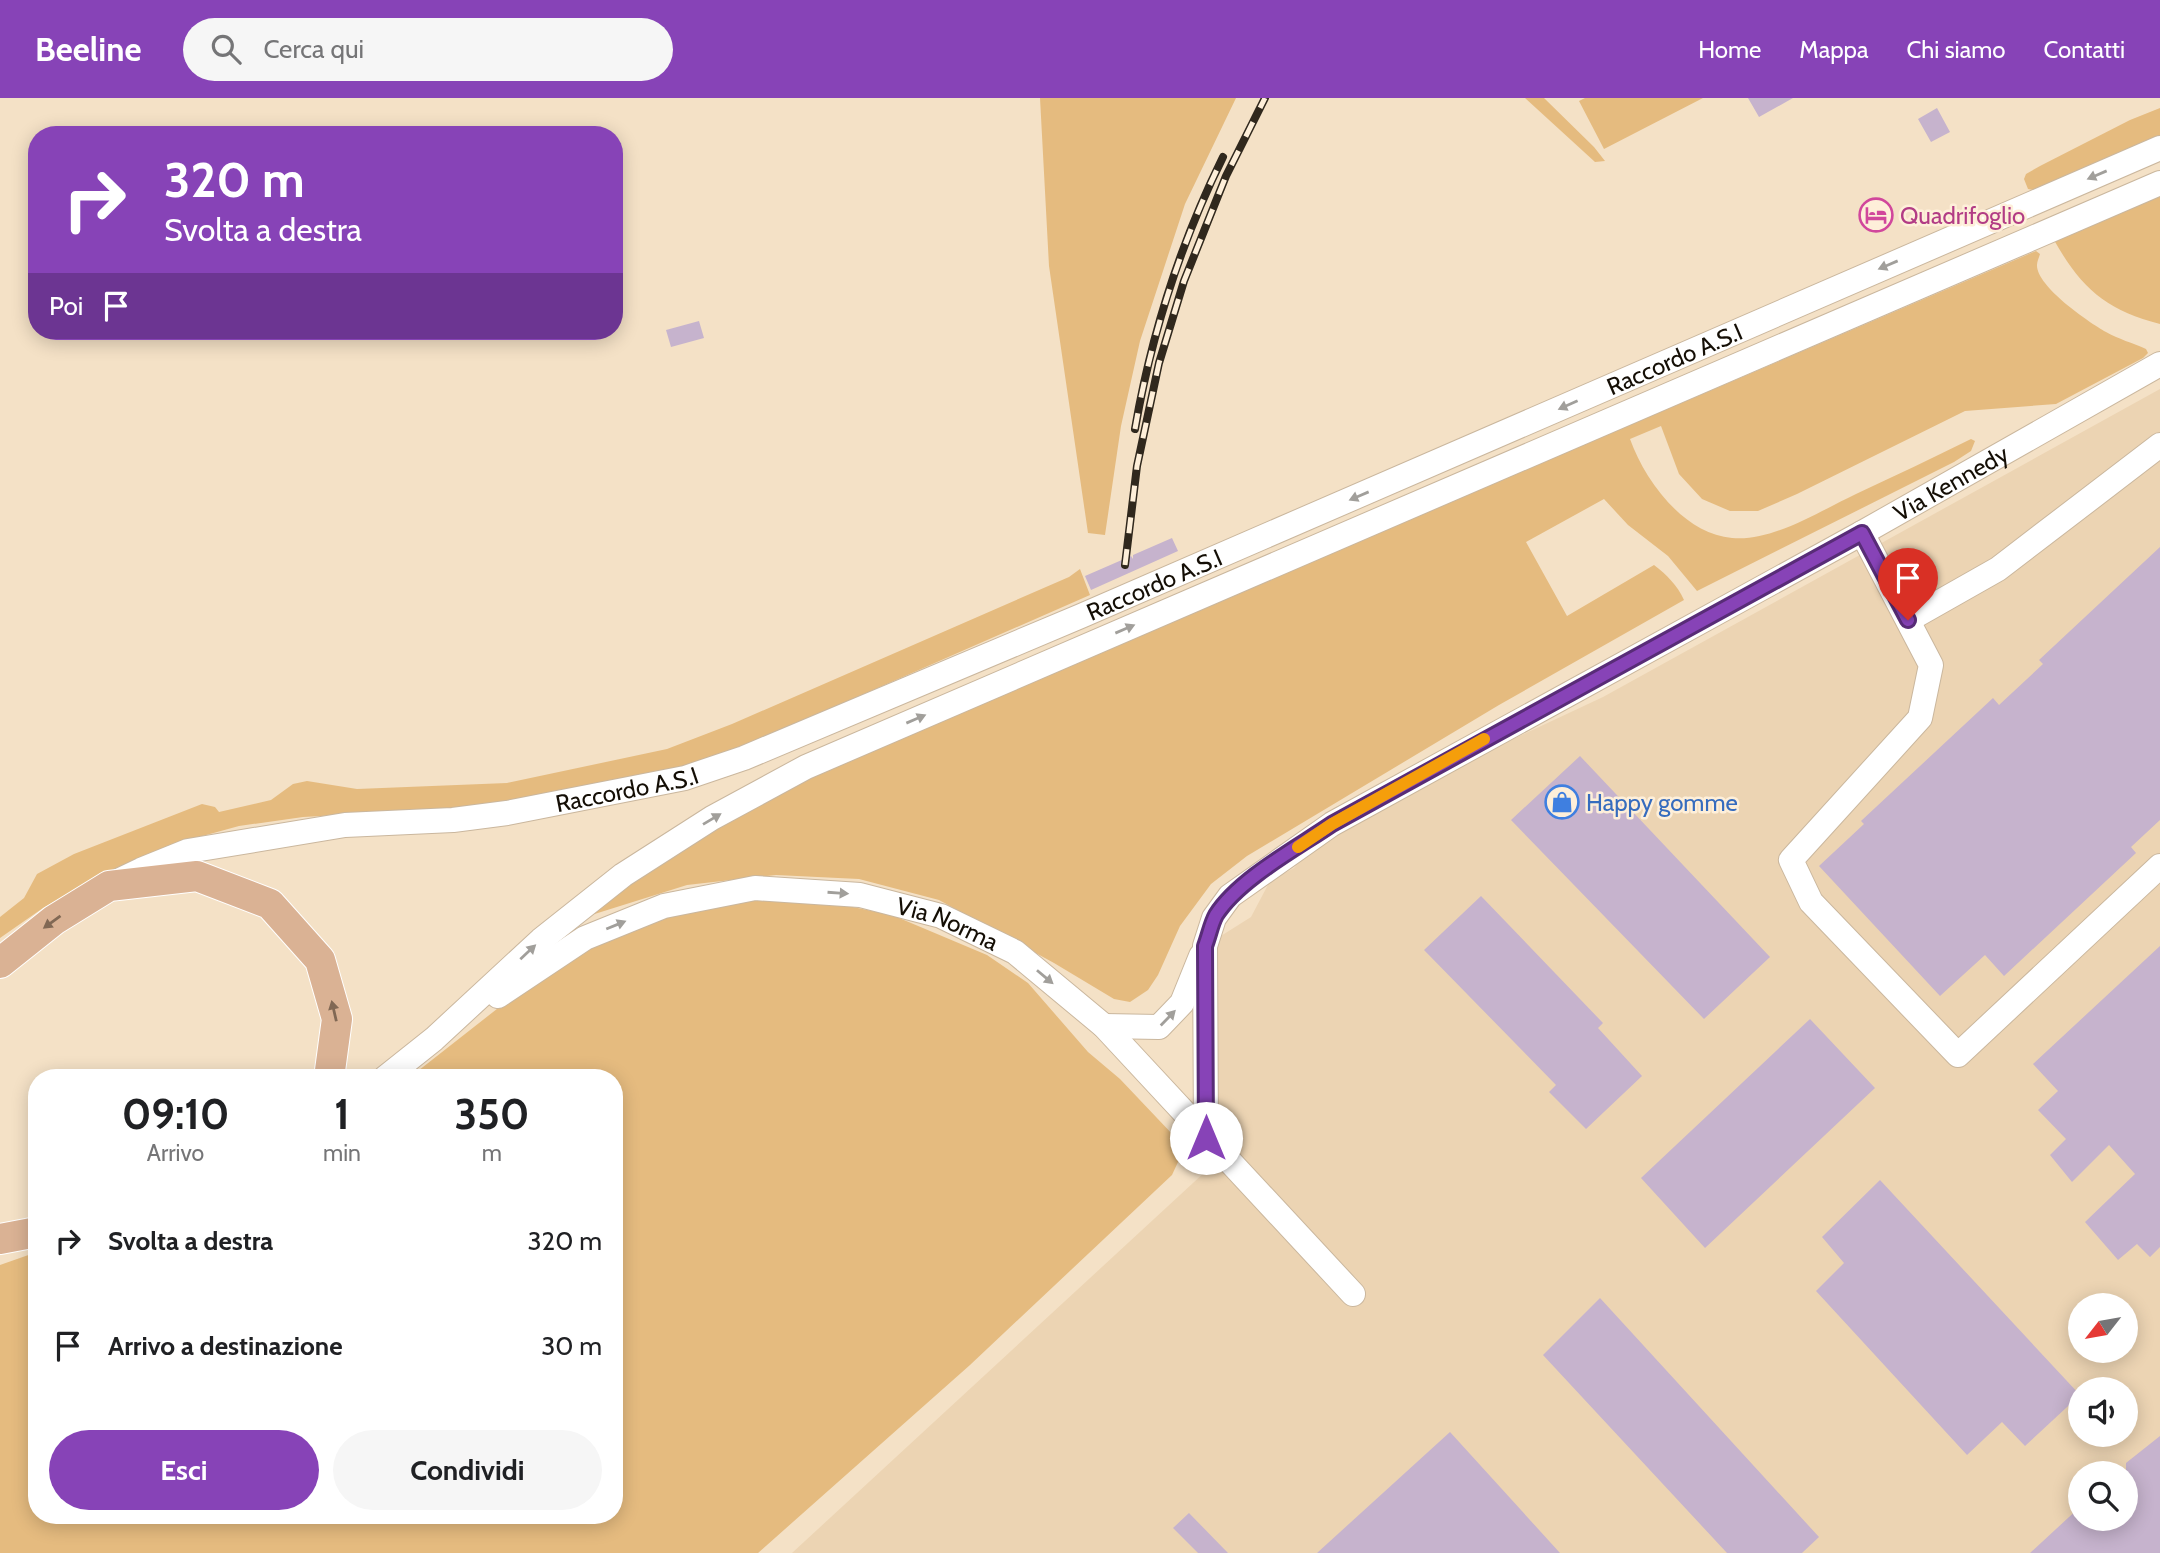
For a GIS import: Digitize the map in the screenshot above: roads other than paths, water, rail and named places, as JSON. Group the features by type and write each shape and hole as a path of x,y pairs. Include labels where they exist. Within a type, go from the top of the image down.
{"main road":[{"path":"0,963 54,920 108,886 197,876 270,904 320,960 337,1019 330,1069"},
{"path":"0,1239 28,1234"}],"street":[{"name":"Raccordo A.S.I","path":"108,886 188,851 345,824 453,820 507,813 685,778 744,758 1094,611 2160,148"},
{"name":"Raccordo A.S.I","path":"396,1069 434,1039 541,940 623,875 712,818 806,767 2160,183"},
{"name":"Via Kennedy","path":"1206,1138 1205,946 1214,918 1230,896 1332,824 1862,533 2160,364"},
{"path":"1908,620 1998,569 2160,445"},
{"path":"1862,533 1931,664 1920,718 1791,860 1811,902 1958,1055 2160,866"},
{"name":"Via Norma","path":"434,1039 585,938 664,906 755,888 860,895 941,916 1015,951 1104,1026 1353,1294"},
{"path":"1104,1026 1159,1027 1182,1003 1205,946"},
{"path":"0,1254 28,1245"}],"railway":[{"path":"1125,565 1137,466 1159,363 1184,281 1226,176 1265,98"},
{"path":"1135,429 1169,290 1194,222 1223,157"}],"place":[{"name":"Quadrifoglio","path":"1876,215"},
{"name":"Happy gomme","path":"1562,802"}]}
